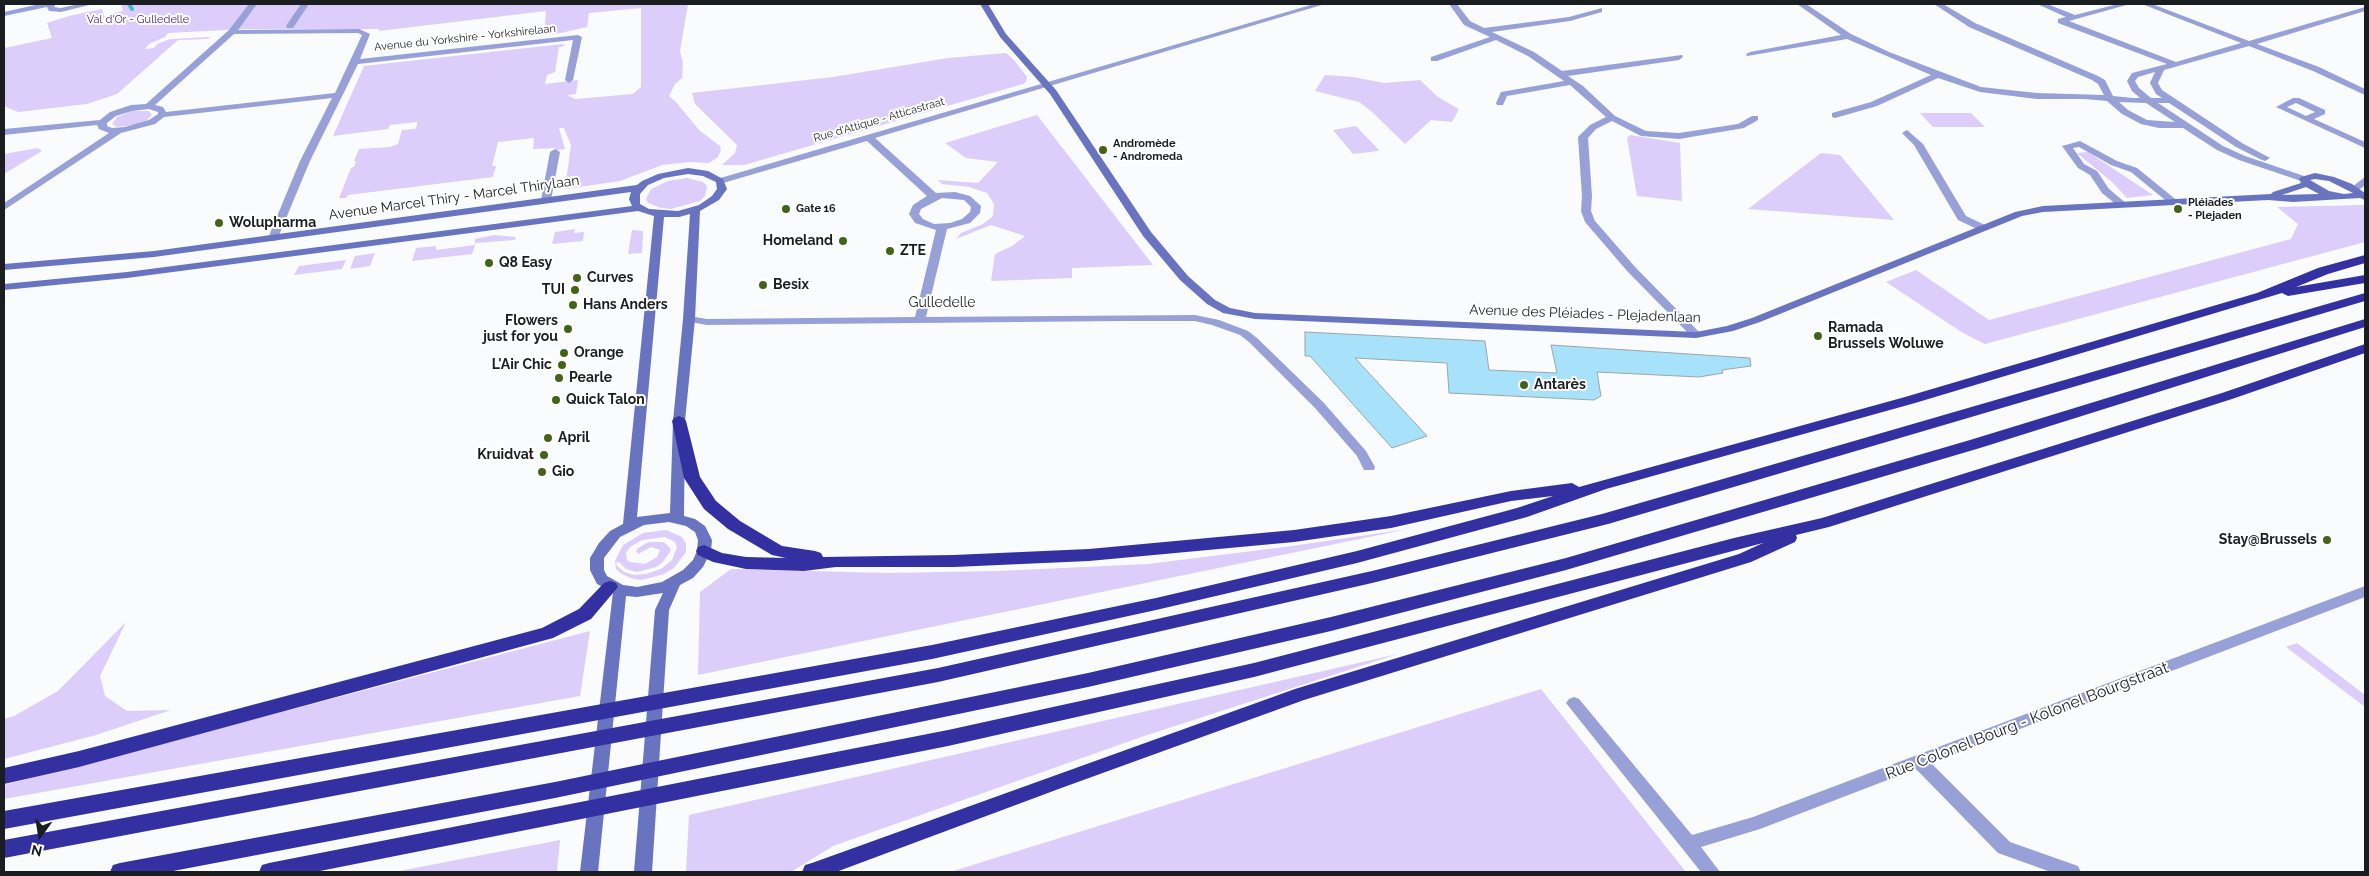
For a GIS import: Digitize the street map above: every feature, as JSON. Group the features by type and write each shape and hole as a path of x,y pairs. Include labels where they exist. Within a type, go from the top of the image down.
{"highway":[{"path":"4,820 932,652 1156,604 1357,557 1521,513 1601,485 1910,400 2262,296 2323,271 2365,259"},
{"path":"2262,296 2365,279"},
{"path":"4,849 938,674 1372,577 1602,520 2365,297"},
{"path":"120,872 564,788 1088,680 1332,624 1566,564 1975,444 2365,323"},
{"path":"269,872 948,738 1245,672 1734,544 1823,524 2209,402 2365,348"},
{"path":"679,421 692,478 702,495 722,516 778,551 836,561"},
{"path":"704,551 719,558 746,563 804,565 836,561 954,560 1089,555 1274,538 1390,522 1511,496 1601,485"},
{"path":"812,872 1057,781 1301,694 1746,558 1823,524"},
{"path":"4,776 79,759 547,634 585,614 615,588"}],"main road":[{"path":"984,4 1003,35 1046,85"},
{"name":"Avenue des Pléiades - Plejadenlaan","path":"1046,85 1147,234 1184,278 1207,298 1226,311 1277,317 1696,335 1729,329 1756,320 2019,214 2043,209 2122,204 2268,197 2293,199 2360,194"},
{"path":"4,287 127,275 639,208 659,214 679,214 695,210 716,198 722,189 720,181 705,173 679,172 652,179 640,188 634,199 639,208"},
{"path":"2309,180 2332,179 2360,194"},
{"path":"2309,180 2326,194 2338,196"},
{"name":"Avenue des Pléiades - Plejadenlaan","path":"2268,197 2309,180"},
{"name":"Avenue Marcel Thiry - Marcel Thirylaan","path":"4,267 136,256 640,188"},
{"path":"677,518 679,421 689,319 695,210"},
{"path":"630,526 659,214"},
{"path":"652,518 677,518 690,522 700,530 704,540 704,551 698,563 688,574 674,583 646,591 615,588 602,580 597,570 597,558 604,546 615,534 652,518"},
{"path":"643,872 662,610 674,583"},
{"path":"589,872 612,667 615,588"}],"street":[{"path":"4,14 51,4 50,8 61,10 89,4"},
{"path":"149,106 232,32 253,4"},
{"path":"290,26 305,4"},
{"path":"1160,51 1164,41 1294,4"},
{"name":"Rue d'Attique - Atticastraat","path":"720,181 1321,4"},
{"path":"1453,4 1468,23 1495,38 1531,54 1561,74 1612,118 1644,134 1679,136 1741,126 1756,118"},
{"path":"1801,4 1848,36 1938,75 1980,89 2037,96 2084,96 2150,102 2171,100"},
{"path":"1938,4 1972,25 2096,78 2102,82 2110,99 2136,119 2159,125 2206,124"},
{"path":"2041,4 2073,17"},
{"path":"2126,4 2061,20 2176,65"},
{"path":"2146,4 2363,90"},
{"path":"2309,180 2242,158 2220,148 2150,102 2135,89 2131,81 2135,75 2146,71 2176,65 2365,9"},
{"path":"1483,31 1570,19 1599,10"},
{"path":"569,80 581,28"},
{"name":"Avenue du Yorkshire - Yorkshirelaan","path":"232,32 359,31 365,33 366,37 305,161 273,238"},
{"path":"1750,54 1848,36"},
{"name":"Avenue du Yorkshire - Yorkshirelaan","path":"355,62 578,37"},
{"path":"1434,59 1495,38"},
{"path":"1561,74 1679,57"},
{"path":"2160,69 2154,83 2159,92 2252,152 2309,180"},
{"path":"1835,114 1874,104 1938,75"},
{"path":"1500,103 1504,94 1571,82"},
{"path":"102,122 102,128 118,131 145,126 162,115 338,95"},
{"path":"4,132 102,122 121,111 149,106 160,109 162,115"},
{"path":"1612,118 1593,127 1583,137 1587,196 1586,211 1590,222 1632,270 1696,335"},
{"path":"2306,119 2365,146"},
{"path":"4,207 118,131"},
{"path":"1907,133 1918,144 1962,218 1983,228"},
{"path":"868,137 934,197"},
{"path":"2122,204 2105,191 2094,173 2082,166 2067,146 2080,144 2114,163 2134,170 2174,202"},
{"path":"546,200 555,152"},
{"path":"2360,194 2365,180"},
{"path":"948,195 962,196 972,201 976,206 975,213 966,221 942,227 925,225 919,222 914,214 920,204 934,197 948,195"},
{"path":"920,318 942,227"},
{"name":"Gulledelle","path":"689,319 706,322 920,318 1196,318 1232,327 1253,340 1319,405 1362,454 1369,467"},
{"name":"Rue Colonel Bourg - Kolonel Bourgstraat","path":"1688,844 1754,824 2365,591"},
{"path":"1574,703 1710,872"},
{"path":"1919,762 2004,848 2072,872"}],"green space":[{"name":"Val d'Or - Gulledelle","path":"121,4 688,4 680,51 683,63 682,78 675,84 669,96 699,130 720,146 721,150 718,157 709,163 689,162 662,165 620,181 565,189 571,145 564,128 559,128 565,149 533,149 534,138 498,142 492,166 496,166 493,177 348,195 346,198 339,198 351,168 354,167 356,161 354,161 359,149 390,147 398,144 402,130 415,129 417,126 417,122 390,125 388,129 333,136 364,66 563,44 565,46 559,47 555,72 547,75 545,84 578,80 576,94 567,95 575,99 633,94 641,87 641,8 589,13 587,27 544,35 546,11 379,31 379,29 245,29 168,33 165,37 149,44 145,49 154,48 157,44 170,39 210,37 208,39 178,40 117,94 87,104 18,112 4,106 4,48 52,38 47,23 69,16 102,9 105,18 83,22 101,20 103,25 107,24 111,19 110,14 123,11"},
{"path":"1006,53 1027,77 1026,82 1023,84 744,165 722,165 735,153 737,145 695,104 692,93 833,77 948,58"},
{"path":"1325,75 1353,77 1384,83 1420,80 1438,97 1459,109 1452,122 1431,120 1405,144 1359,102 1315,91"},
{"path":"132,111 149,111 152,115 146,121 134,125 117,127 112,124 117,117"},
{"path":"1920,113 1971,113 1985,127 1933,127"},
{"path":"1037,115 1153,265 1072,268 1072,278 991,281 995,254 1012,246 1025,236 991,225 956,239 961,233 983,224 993,216 994,204 987,193 969,187 942,184 938,180 978,183 998,162 966,158 945,143"},
{"path":"1356,126 1378,151 1353,154 1333,130"},
{"path":"1630,135 1680,143 1682,201 1637,196 1627,138"},
{"path":"38,148 42,151 4,174 4,154"},
{"path":"2088,152 2153,195 2127,198 2113,183 2077,153"},
{"path":"1821,153 1840,155 1894,220 1748,209"},
{"path":"687,178 703,182 707,186 705,196 700,201 671,209 661,208 648,203 646,199 651,189 668,181"},
{"path":"2365,205 2365,242 1985,344 1963,333 1886,282 1916,270 1989,320 2291,239 2298,224 2277,207"},
{"path":"575,229 574,233 584,232 583,241 552,244 555,232"},
{"path":"632,230 643,231 642,253 628,254"},
{"path":"494,235 516,237 515,240 476,243 472,254 412,261 416,248 436,246 436,250 475,245 475,239"},
{"path":"375,253 370,266 350,269 355,256"},
{"path":"346,260 342,269 294,275 299,266"},
{"path":"1408,529 698,675 700,592 731,569 888,573 998,571 1148,564"},
{"path":"666,530 682,537 686,544 686,552 674,568 664,574 641,580 622,574 616,569 615,561 623,545 643,533","holes":["665,537 675,542 677,547 672,560 661,569 646,574 634,575 624,572 617,566 616,563 619,562 626,569 637,572 656,567 662,563 671,549 664,542 649,542 638,548 636,551 638,554 651,547 660,550 657,557 645,564 630,562 627,560 626,553 630,547 642,540"]},
{"path":"126,622 100,676 105,696 127,711 171,710 96,735 4,759 4,719 14,716 58,691"},
{"path":"590,631 580,696 4,799 4,785"},
{"path":"2297,643 2365,695 2365,707 2286,647"},
{"path":"1398,654 1147,735 833,846 791,872 686,872 689,815"},
{"path":"1541,689 1686,872 950,872 1195,796"},
{"path":"560,840 557,872 394,872"}],"building":[{"name":"Antarès","path":"1305,332 1485,341 1489,370 1557,373 1551,345 1750,358 1751,366 1722,370 1723,373 1699,377 1597,372 1601,396 1594,400 1449,393 1447,363 1355,358 1427,436 1392,448 1310,356 1305,356"}],"waterway":[{"path":"129,4 132,9"}],"place":[{"name":"Andromède - Andromeda","path":"1103,150"},
{"name":"Gate 16","path":"786,209"},
{"name":"Pléiades - Plejaden","path":"2178,209"},
{"name":"Wolupharma","path":"219,223"},
{"name":"Homeland","path":"843,241"},
{"name":"ZTE","path":"890,251"},
{"name":"Q8 Easy","path":"489,263"},
{"name":"Curves","path":"577,278"},
{"name":"Besix","path":"763,285"},
{"name":"TUI","path":"575,290"},
{"name":"Hans Anders","path":"573,305"},
{"name":"Flowers just for you","path":"568,329"},
{"name":"Ramada Brussels Woluwe","path":"1818,336"},
{"name":"Orange","path":"564,353"},
{"name":"L'Air Chic","path":"562,365"},
{"name":"Pearle","path":"559,378"},
{"name":"Antarès","path":"1524,385"},
{"name":"Quick Talon","path":"556,400"},
{"name":"April","path":"548,438"},
{"name":"Kruidvat","path":"544,455"},
{"name":"Gio","path":"542,472"},
{"name":"Stay@Brussels","path":"2327,540"}]}
